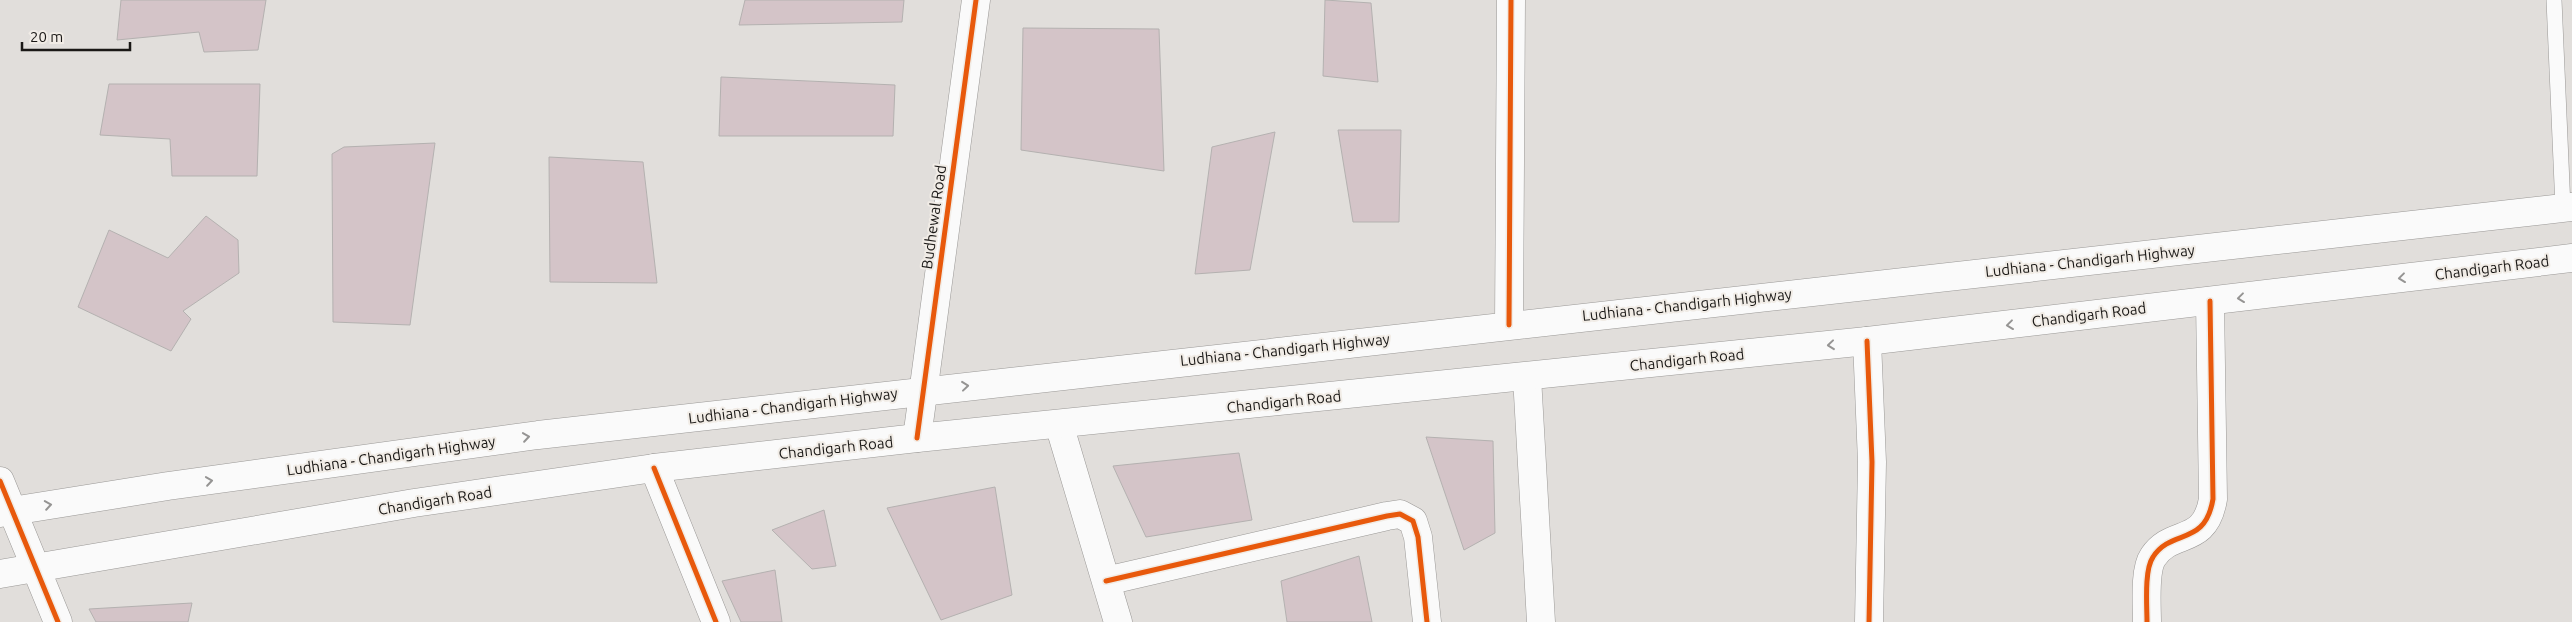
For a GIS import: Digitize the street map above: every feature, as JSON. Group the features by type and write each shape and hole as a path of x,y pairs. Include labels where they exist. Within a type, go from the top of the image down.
{"main road":[{"name":"Budhewal Road","path":"917,438 976,0"},
{"path":"1508,325 1512,0"},
{"name":"Ludhiana - Chandigarh Highway","path":"6,512 168,486 538,435 923,390 2567,207"},
{"name":"Chandigarh Road","path":"0,574 414,503 654,468 917,438 1868,341 2572,258"},
{"path":"2147,622 2148,574 2152,558 2164,547 2201,528 2210,517 2214,500 2210,301"},
{"path":"1868,341 1872,462 1869,622"},
{"path":"1527,377 1542,622"},
{"path":"1059,424 1118,622"},
{"path":"654,468 716,622"},
{"path":"0,481 6,512 37,568 58,622"},
{"path":"1106,582 1400,514 1413,521 1418,537 1427,622"}],"lane":[{"path":"2554,0 2567,207"}],"building":[{"path":"121,0 266,0 258,50 204,52 199,32 117,40"},
{"path":"745,0 904,0 902,22 739,25"},
{"path":"1325,0 1371,3 1378,82 1323,76"},
{"path":"1023,28 1159,29 1164,171 1021,150"},
{"path":"721,77 895,85 893,136 719,136"},
{"path":"109,84 260,84 257,176 172,176 170,139 100,135"},
{"path":"1338,130 1401,130 1399,222 1353,222"},
{"path":"1275,132 1250,270 1195,274 1212,147"},
{"path":"435,143 410,325 333,322 332,154 344,147"},
{"path":"549,157 643,162 657,283 550,282"},
{"path":"206,216 238,240 239,273 183,311 191,319 171,351 78,307 109,230 168,258"},
{"path":"1426,437 1493,441 1495,533 1464,550"},
{"path":"1239,453 1252,520 1146,537 1113,466"},
{"path":"995,487 1012,595 941,620 887,508"},
{"path":"824,510 836,566 812,569 772,530"},
{"path":"1359,556 1372,622 1287,622 1281,581"},
{"path":"775,570 782,622 741,622 722,581"},
{"path":"192,603 188,622 96,622 89,609"}],"cycle path":[{"path":"917,438 976,0"},
{"path":"1509,325 1511,0"},
{"path":"2147,622 2147,579 2153,557 2169,542 2196,531 2209,514 2213,499 2210,301"},
{"path":"1867,341 1872,462 1869,622"},
{"path":"654,468 716,622"},
{"path":"0,481 58,622"},
{"path":"1106,581 1400,514 1413,521 1418,537 1427,622"}]}
